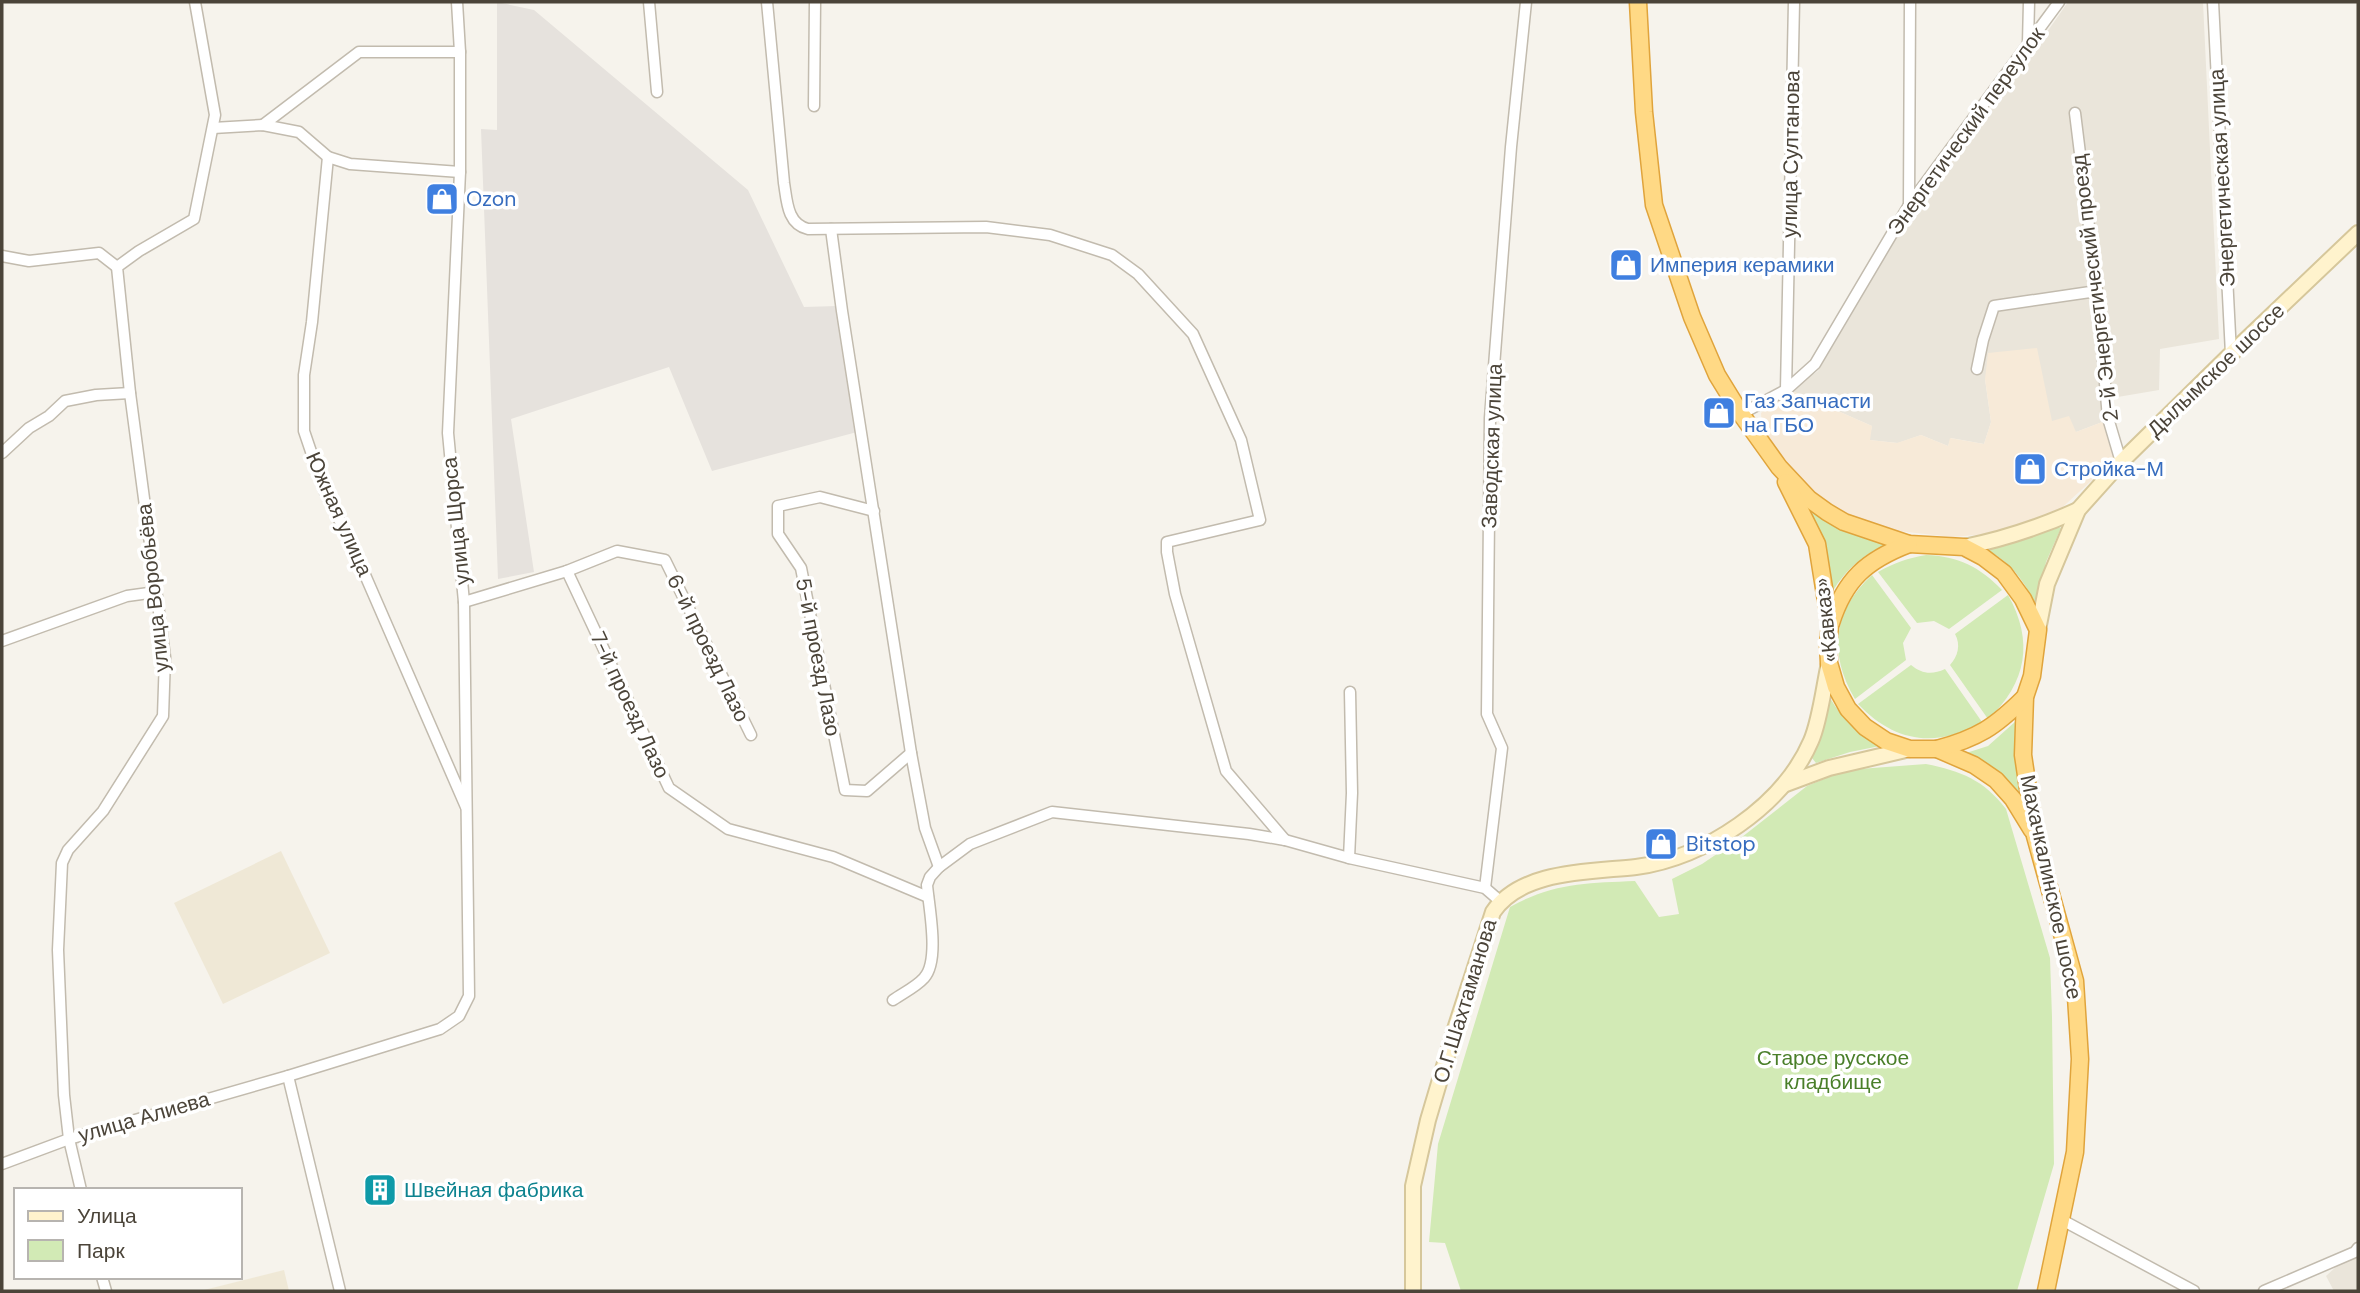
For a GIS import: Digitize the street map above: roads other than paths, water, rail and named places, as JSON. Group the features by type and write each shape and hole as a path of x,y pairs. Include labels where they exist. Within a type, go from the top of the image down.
{"highway":[{"path":"1638,2 1644,112 1654,205 1692,317 1717,375 1741,414 1779,467 1809,499 1844,522 1909,544 1964,548 2004,573 2023,599 2038,630"},
{"name":"«Кавказ»","path":"1779,467 1817,544 1830,626 1829,663 1836,687 1848,709 1865,727 1886,741 1910,749 1937,749 1974,765 1996,780 2013,799 2035,836"},
{"path":"1830,626 1837,603 1850,582 1867,564 1909,544"},
{"name":"Махачкалинское шоссе","path":"2038,630 2032,676 2025,697 2023,755 2035,836 2075,981 2079,1073 2075,1152 2046,1291"},
{"path":"1937,749 1968,741 1990,729 2025,697"}],"main road":[{"name":"Дылымское шоссе","path":"2078,510 2121,462 2358,233"},
{"path":"1964,548 2006,538 2078,510"},
{"path":"2038,630 2047,584 2078,510"},
{"path":"1786,784 1812,740 1829,663"},
{"path":"1786,784 1829,768 1910,749"},
{"name":"О.Г.Шахтаманова","path":"1413,1291 1413,1186 1428,1121 1455,1029 1493,912 1500,901 1521,887 1567,874 1670,861 1710,844 1747,819 1786,784"}],"street":[{"path":"2,256 29,261 99,253 117,267 194,219 215,115 195,2"},
{"name":"улица Щорса","path":"440,1029 459,1016 469,996 464,602 448,433 460,173 460,52 457,2"},
{"path":"649,2 657,92"},
{"path":"767,2 784,183 790,212 796,224 808,229 986,227 1050,235 1112,255 1138,274 1194,334 1241,440 1260,520 1167,542 1167,552 1175,594 1226,771 1285,840"},
{"path":"814,106 815,2"},
{"name":"Заводская улица","path":"1485,888 1502,748 1487,714 1490,418 1511,147 1526,2"},
{"name":"улица Султанова","path":"1786,390 1794,2"},
{"path":"1909,205 1910,2"},
{"path":"2028,44 2029,2"},
{"name":"Энергетический переулок","path":"1741,414 1786,390 1815,364 1909,205 2059,2"},
{"name":"Энергетическая улица","path":"2213,2 2231,354"},
{"path":"263,125 359,52 460,52"},
{"name":"2-й Энергетический проезд","path":"2075,113 2097,291 2108,418 2121,462"},
{"path":"213,128 263,125 299,131 328,157 350,164 460,173"},
{"name":"Южная улица","path":"328,157 312,322 304,374 304,431 324,490 352,545 467,812"},
{"path":"831,229 911,753 925,828 939,867"},
{"name":"улица Воробьёва","path":"81,1188 69,1139 64,1095 58,950 62,863 68,850 103,811 163,716 165,657 130,393 117,267"},
{"path":"1977,369 1994,306 2097,291"},
{"path":"2,453 65,401 96,395 130,393"},
{"name":"5-й проезд Лазо","path":"874,511 820,497 778,506 778,534 801,568 845,790 867,791 911,753"},
{"name":"6-й проезд Лазо","path":"567,571 617,551 664,560 751,735"},
{"path":"464,602 567,571"},
{"name":"7-й проезд Лазо","path":"567,571 669,788 728,829 833,857 928,897"},
{"path":"2,641 127,596 156,592"},
{"path":"1349,858 1352,793 1350,692"},
{"path":"893,1000 923,979 929,971 933,951 927,886 930,877 970,844 1052,812 1285,840 1349,858 1485,888 1500,901"},
{"name":"улица Алиева","path":"2,1164 69,1139 440,1029"},
{"path":"288,1076 340,1291"},
{"path":"2062,1220 2194,1291"},
{"path":"2264,1291 2355,1252 2358,1248"}],"place":[{"name":"Ozon","path":"442,199"},
{"name":"Империя керамики","path":"1626,265"},
{"name":"Газ Запчасти на ГБО","path":"1719,413"},
{"name":"Стройка-М","path":"2030,469"},
{"name":"Bitstop","path":"1661,844"},
{"name":"Швейная фабрика","path":"380,1190"}],"park label":[{"name":"Старое русское кладбище","path":"1833,1070"}]}
